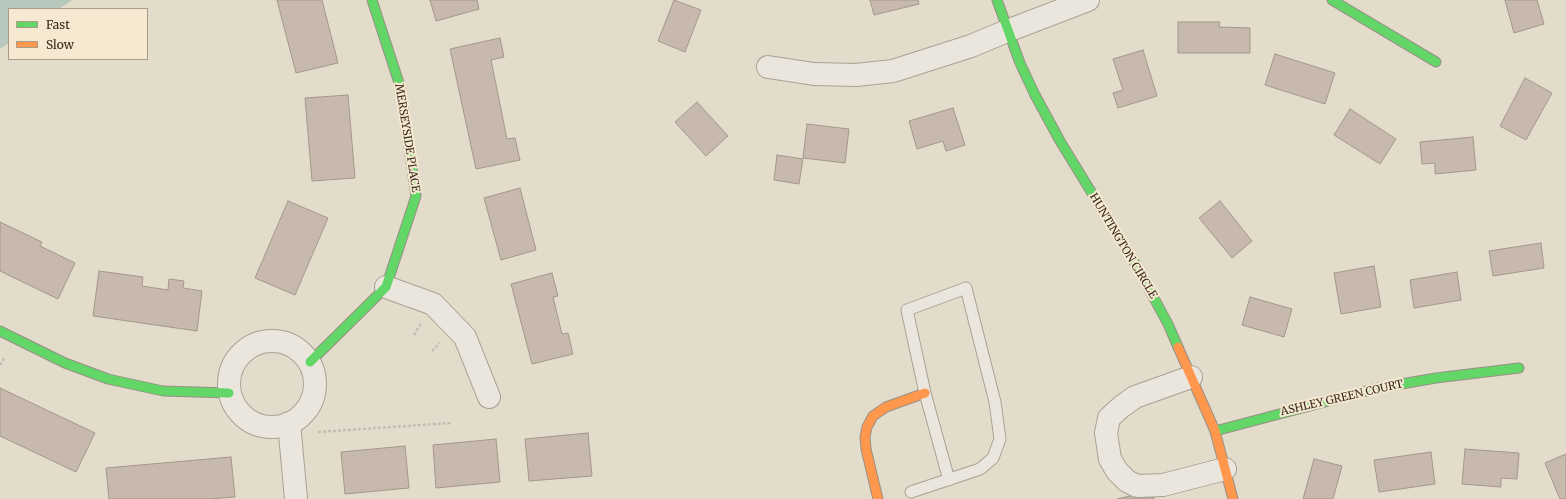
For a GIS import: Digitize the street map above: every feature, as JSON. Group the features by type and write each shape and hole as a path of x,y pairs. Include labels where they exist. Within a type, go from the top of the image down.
{"street":[{"name":"MERSEYSIDE PLACE","path":"310,362 386,287 416,196 400,86 372,0"},
{"name":"HUNTINGTON CIRCLE","path":"996,0 1020,63 1035,95 1068,154 1136,265 1168,324 1215,431 1233,499"},
{"path":"768,67 814,74 856,75 893,71 971,46 1088,0"},
{"path":"1332,0 1436,62"},
{"path":"386,287 433,304 465,337 489,397"},
{"path":"0,331 65,362 108,379 163,391 229,393"},
{"path":"262,341 281,341 298,350 310,362 314,376 314,395 305,411 296,420 275,427 263,426 249,421 240,414 233,405 229,393 228,381 231,368 236,359 250,346 262,341"},
{"name":"ASHLEY GREEN COURT","path":"1215,431 1378,388 1436,378 1519,368"},
{"path":"1192,377 1135,397 1121,407 1110,418 1106,433 1110,459 1117,471 1127,481 1137,486 1163,485 1225,469"},
{"path":"878,499 866,449 865,437 867,427 873,416 886,407 925,393"},
{"path":"289,423 296,499"}],"lane":[{"path":"911,492 949,480 980,469 993,458 1000,439 995,402 966,288 907,310 925,393 949,480"}],"path":[{"path":"318,432 451,423"}],"shaded area":[{"path":"0,0 72,0 60,8 8,8 8,44 0,49"}],"building":[{"path":"277,0 322,0 338,63 296,73"},
{"path":"430,0 477,0 479,9 436,21"},
{"path":"674,0 701,10 685,52 658,41"},
{"path":"870,0 918,0 919,4 874,15"},
{"path":"1505,0 1537,0 1544,24 1514,33"},
{"path":"1178,22 1220,22 1219,27 1250,28 1250,53 1178,53"},
{"path":"500,38 504,57 491,60 507,139 515,138 520,160 476,169 450,49"},
{"path":"1143,50 1157,96 1118,108 1113,93 1123,90 1113,59"},
{"path":"1275,54 1335,73 1325,104 1265,85"},
{"path":"1525,78 1552,93 1526,140 1500,126"},
{"path":"348,95 355,178 312,181 305,98"},
{"path":"697,102 728,136 706,156 675,122"},
{"path":"953,108 965,145 946,151 943,141 917,149 909,121"},
{"path":"1350,109 1396,139 1380,164 1334,135"},
{"path":"807,124 849,129 845,163 803,158"},
{"path":"1473,137 1476,170 1435,174 1435,163 1422,164 1420,142"},
{"path":"777,155 803,159 799,184 774,180"},
{"path":"520,188 536,250 501,260 484,198"},
{"path":"288,201 328,218 295,295 255,278"},
{"path":"1220,201 1252,241 1232,258 1199,218"},
{"path":"0,222 42,242 40,246 75,263 58,299 0,271"},
{"path":"1541,243 1544,268 1493,276 1489,251"},
{"path":"1374,266 1381,307 1341,314 1334,273"},
{"path":"99,271 143,277 142,286 168,290 169,279 184,281 183,288 202,291 197,331 93,316"},
{"path":"1457,272 1461,300 1414,308 1410,280"},
{"path":"552,273 558,296 553,297 562,334 568,333 573,354 532,364 511,284"},
{"path":"1250,297 1292,309 1284,337 1242,325"},
{"path":"0,388 95,433 76,472 0,436"},
{"path":"588,433 592,476 529,481 525,439"},
{"path":"496,439 500,482 436,488 433,445"},
{"path":"405,446 409,488 345,494 341,452"},
{"path":"1465,449 1519,453 1517,479 1501,478 1501,487 1462,484"},
{"path":"1431,452 1435,484 1379,492 1374,460"},
{"path":"1566,454 1566,499 1560,499 1545,463"},
{"path":"231,457 235,497 208,499 109,499 106,468"},
{"path":"1314,459 1342,466 1333,499 1303,499"},
{"path":"1152,491 1154,499 1117,499"}],"traffic: fast":[{"path":"310,362 386,287 416,196 400,86 372,0"},
{"path":"997,0 1020,63 1035,95 1060,141 1136,265 1168,324 1178,347"},
{"path":"1332,0 1436,62"},
{"path":"0,331 65,363 108,379 163,391 229,393"},
{"path":"1215,431 1378,388 1436,378 1519,368"}],"traffic: slow":[{"path":"1178,347 1215,431 1233,499"},
{"path":"878,499 866,449 865,437 867,427 873,416 886,407 925,393"}]}
